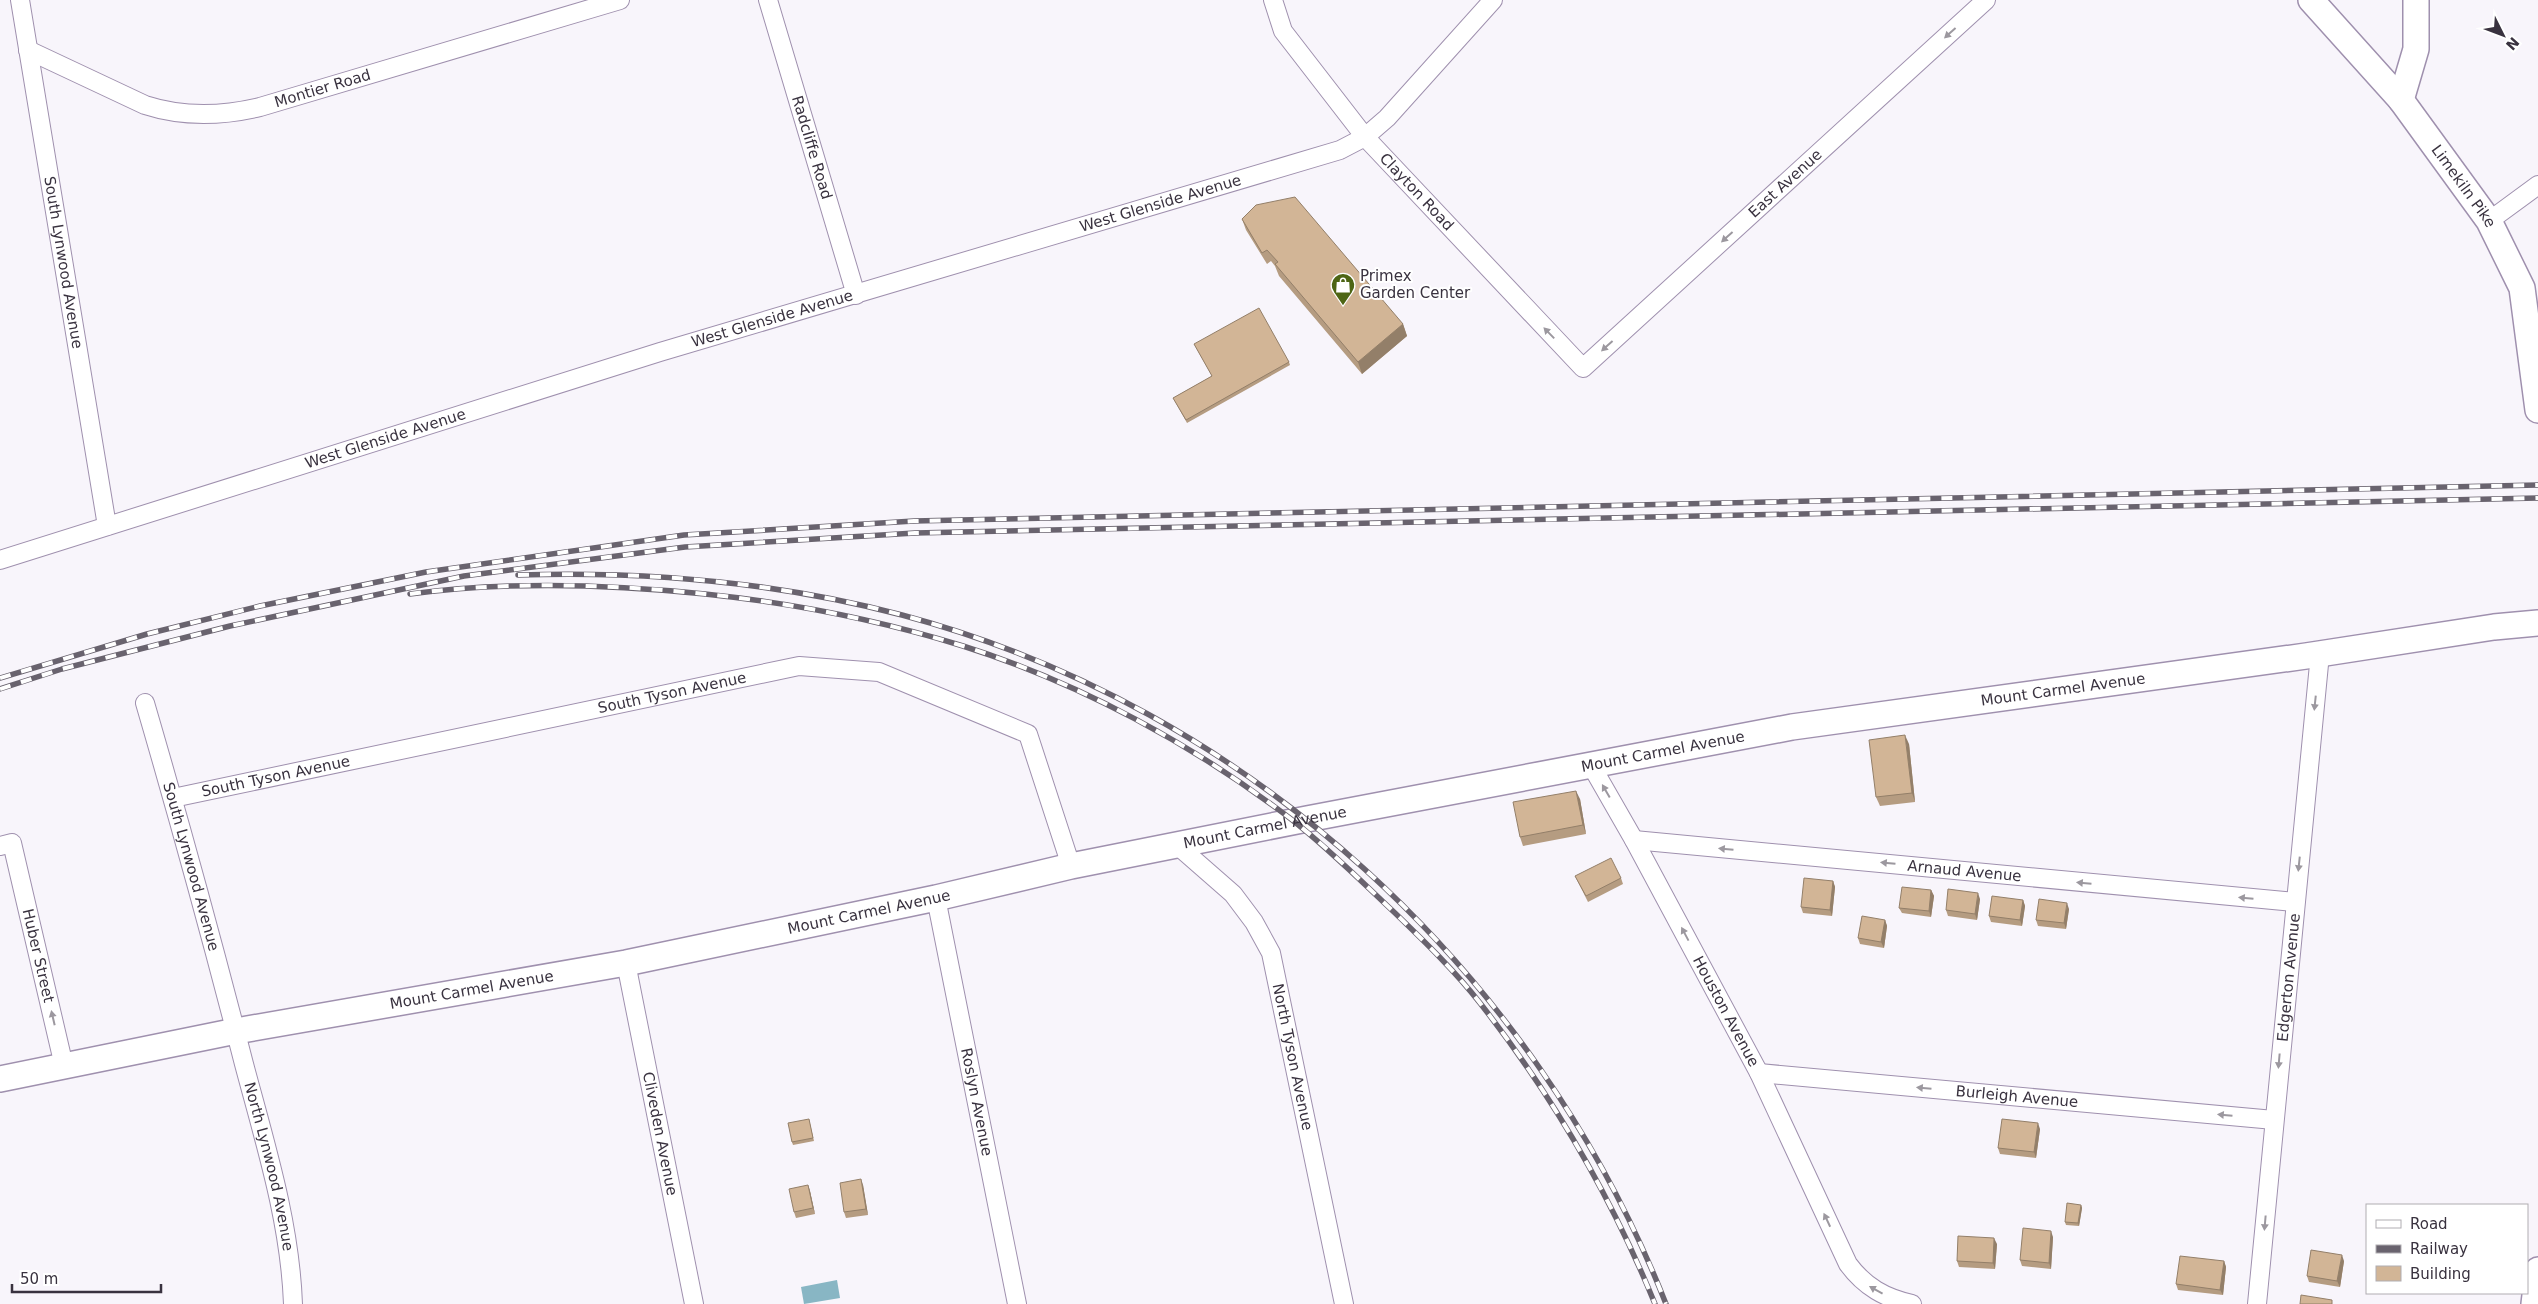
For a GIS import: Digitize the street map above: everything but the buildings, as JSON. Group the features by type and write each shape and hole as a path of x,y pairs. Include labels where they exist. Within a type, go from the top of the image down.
{"street":[{"name":"South Lynwood Avenue","path":"20,0 107,526"},
{"name":"Montier Road","path":"28,50 158,110 188,114 219,114 260,107 620,0"},
{"name":"Radcliffe Road","path":"768,0 856,295"},
{"name":"Clayton Road","path":"1273,0 1283,31 1365,138 1583,368"},
{"name":"West Glenside Avenue","path":"0,560 660,352 856,295 1085,224 1340,150 1365,138 1387,118 1493,0"},
{"name":"East Avenue","path":"1583,368 1986,0"},
{"name":"Limekiln Pike","path":"2311,0 2400,100 2489,221 2530,291 2538,410"},
{"path":"2400,100 2416,49 2416,0"},
{"path":"2489,221 2538,185"},
{"name":"Mount Carmel Avenue","path":"0,1079 236,1031 626,963 936,898 1071,866 1792,727 2320,654 2494,627 2538,623"},
{"name":"Edgerton Avenue","path":"2258,1302 2320,654"},
{"name":"South Tyson Avenue","path":"173,798 800,666 880,672 1028,734 1071,866"},
{"name":"South Lynwood Avenue","path":"145,703 173,798 236,1031"},
{"name":"Houston Avenue","path":"1592,766 1634,840 1759,1073 1848,1264 1860,1280 1895,1300 1912,1304"},
{"name":"Arnaud Avenue","path":"1634,840 2295,902"},
{"name":"Huber Street","path":"6,845 64,1066"},
{"name":"North Tyson Avenue","path":"1177,845 1233,894 1254,922 1271,953 1344,1304"},
{"name":"Roslyn Avenue","path":"936,898 1017,1304"},
{"name":"Cliveden Avenue","path":"626,963 694,1304"},
{"name":"North Lynwood Avenue","path":"236,1031 281,1206 287,1242 292,1304"},
{"name":"Burleigh Avenue","path":"1759,1073 2274,1120"},
{"path":"2534,1304 2538,1270"}],"water":[{"path":"837,1280 840,1298 804,1304 801,1287"}],"railway":[{"path":"0,678 147,634 260,606 426,572 684,535 914,521 2538,485"},
{"path":"0,689 62,669 230,626 464,576 685,547 915,533 2538,498"},
{"path":"518,575 615,575 712,581 807,594 902,615 1029,657 1149,715 1262,786 1365,870 1458,964 1540,1069 1610,1183 1666,1304"},
{"path":"410,594 483,587 558,585 632,588 770,602 867,620 963,646 1007,661 1093,697 1175,741 1254,792 1305,830 1406,924 1460,979 1532,1074 1578,1147 1619,1224 1655,1304"}],"place":[{"name":"Primex Garden Center","path":"1343,306"}]}
